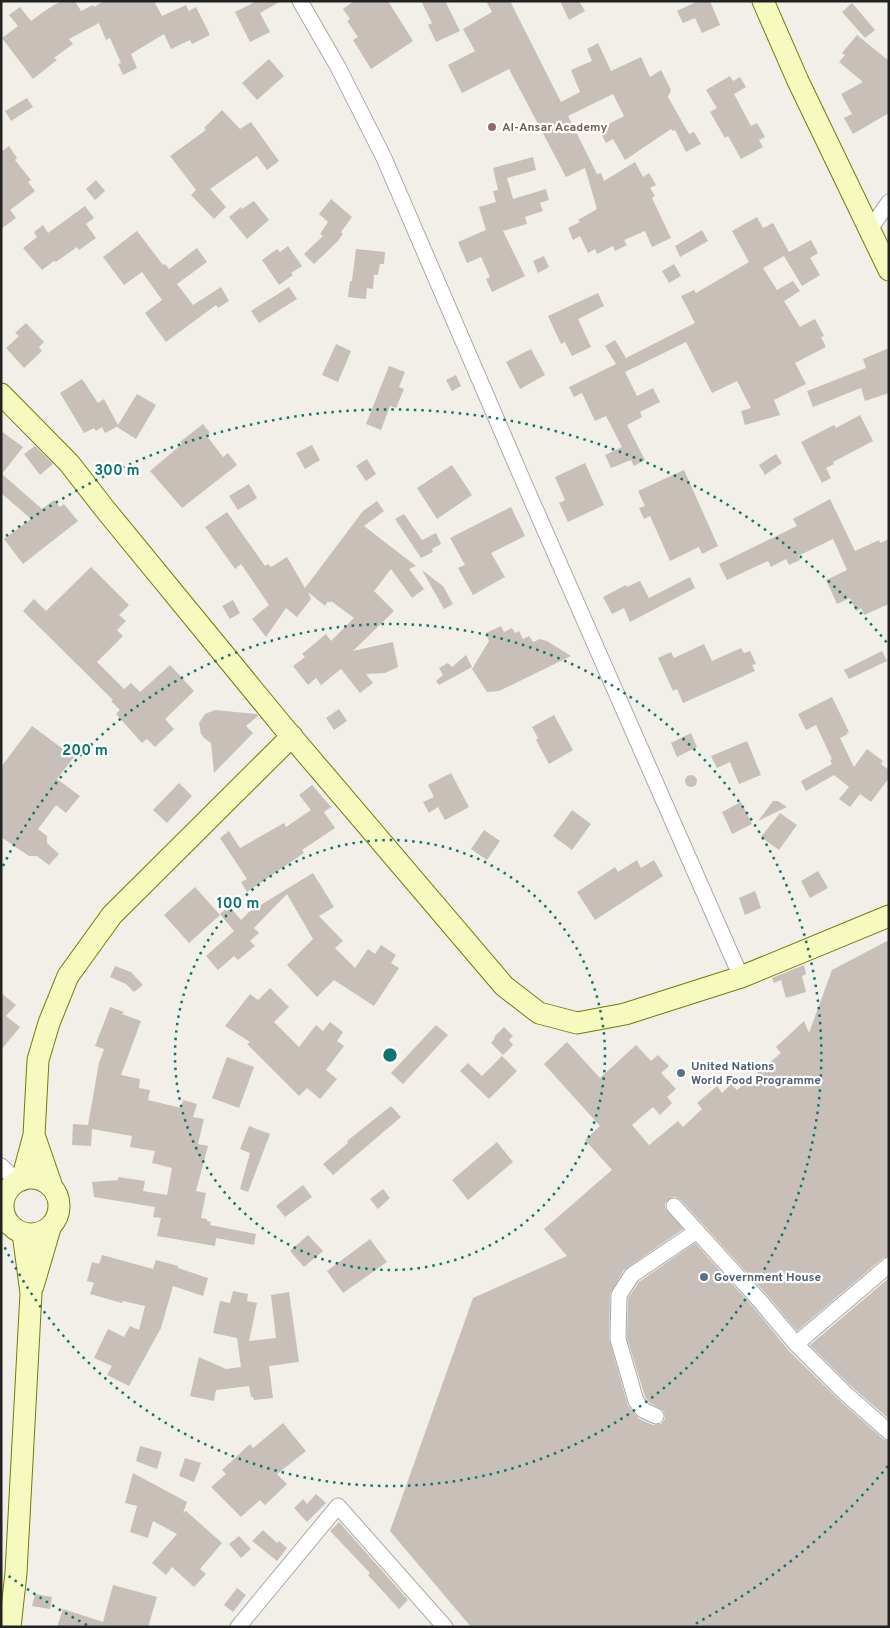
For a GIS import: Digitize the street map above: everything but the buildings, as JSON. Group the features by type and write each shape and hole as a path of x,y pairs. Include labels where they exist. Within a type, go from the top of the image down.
{"street":[{"path":"300,1 338,66 384,158 527,491 741,977"},
{"path":"763,1 798,81 889,270"},
{"path":"870,229 889,202"},
{"path":"1,394 69,463 292,736 504,986 539,1013 577,1023 625,1014 741,977 889,916"},
{"path":"8,1194 34,1135 38,1060 49,1023 68,976 112,915 292,736"},
{"path":"10,1627 17,1554 31,1293 50,1228 58,1216 59,1201 52,1187 34,1135"},
{"path":"1,1166 8,1194 6,1220 14,1233 31,1293"},
{"path":"8,1194 33,1178 43,1181 52,1187"},
{"path":"674,1206 762,1302 796,1344 845,1393 889,1432"},
{"path":"14,1233 37,1234 50,1228"},
{"path":"656,1416 644,1410 636,1401 618,1339 619,1295 632,1275 697,1231"},
{"path":"796,1344 889,1265"},
{"path":"238,1627 338,1506 445,1627"}],"place":[{"name":"Al-Ansar Academy","path":"492,127"},
{"name":"United Nations World Food Programme","path":"681,1073"},
{"name":"Government House","path":"704,1277"}]}
